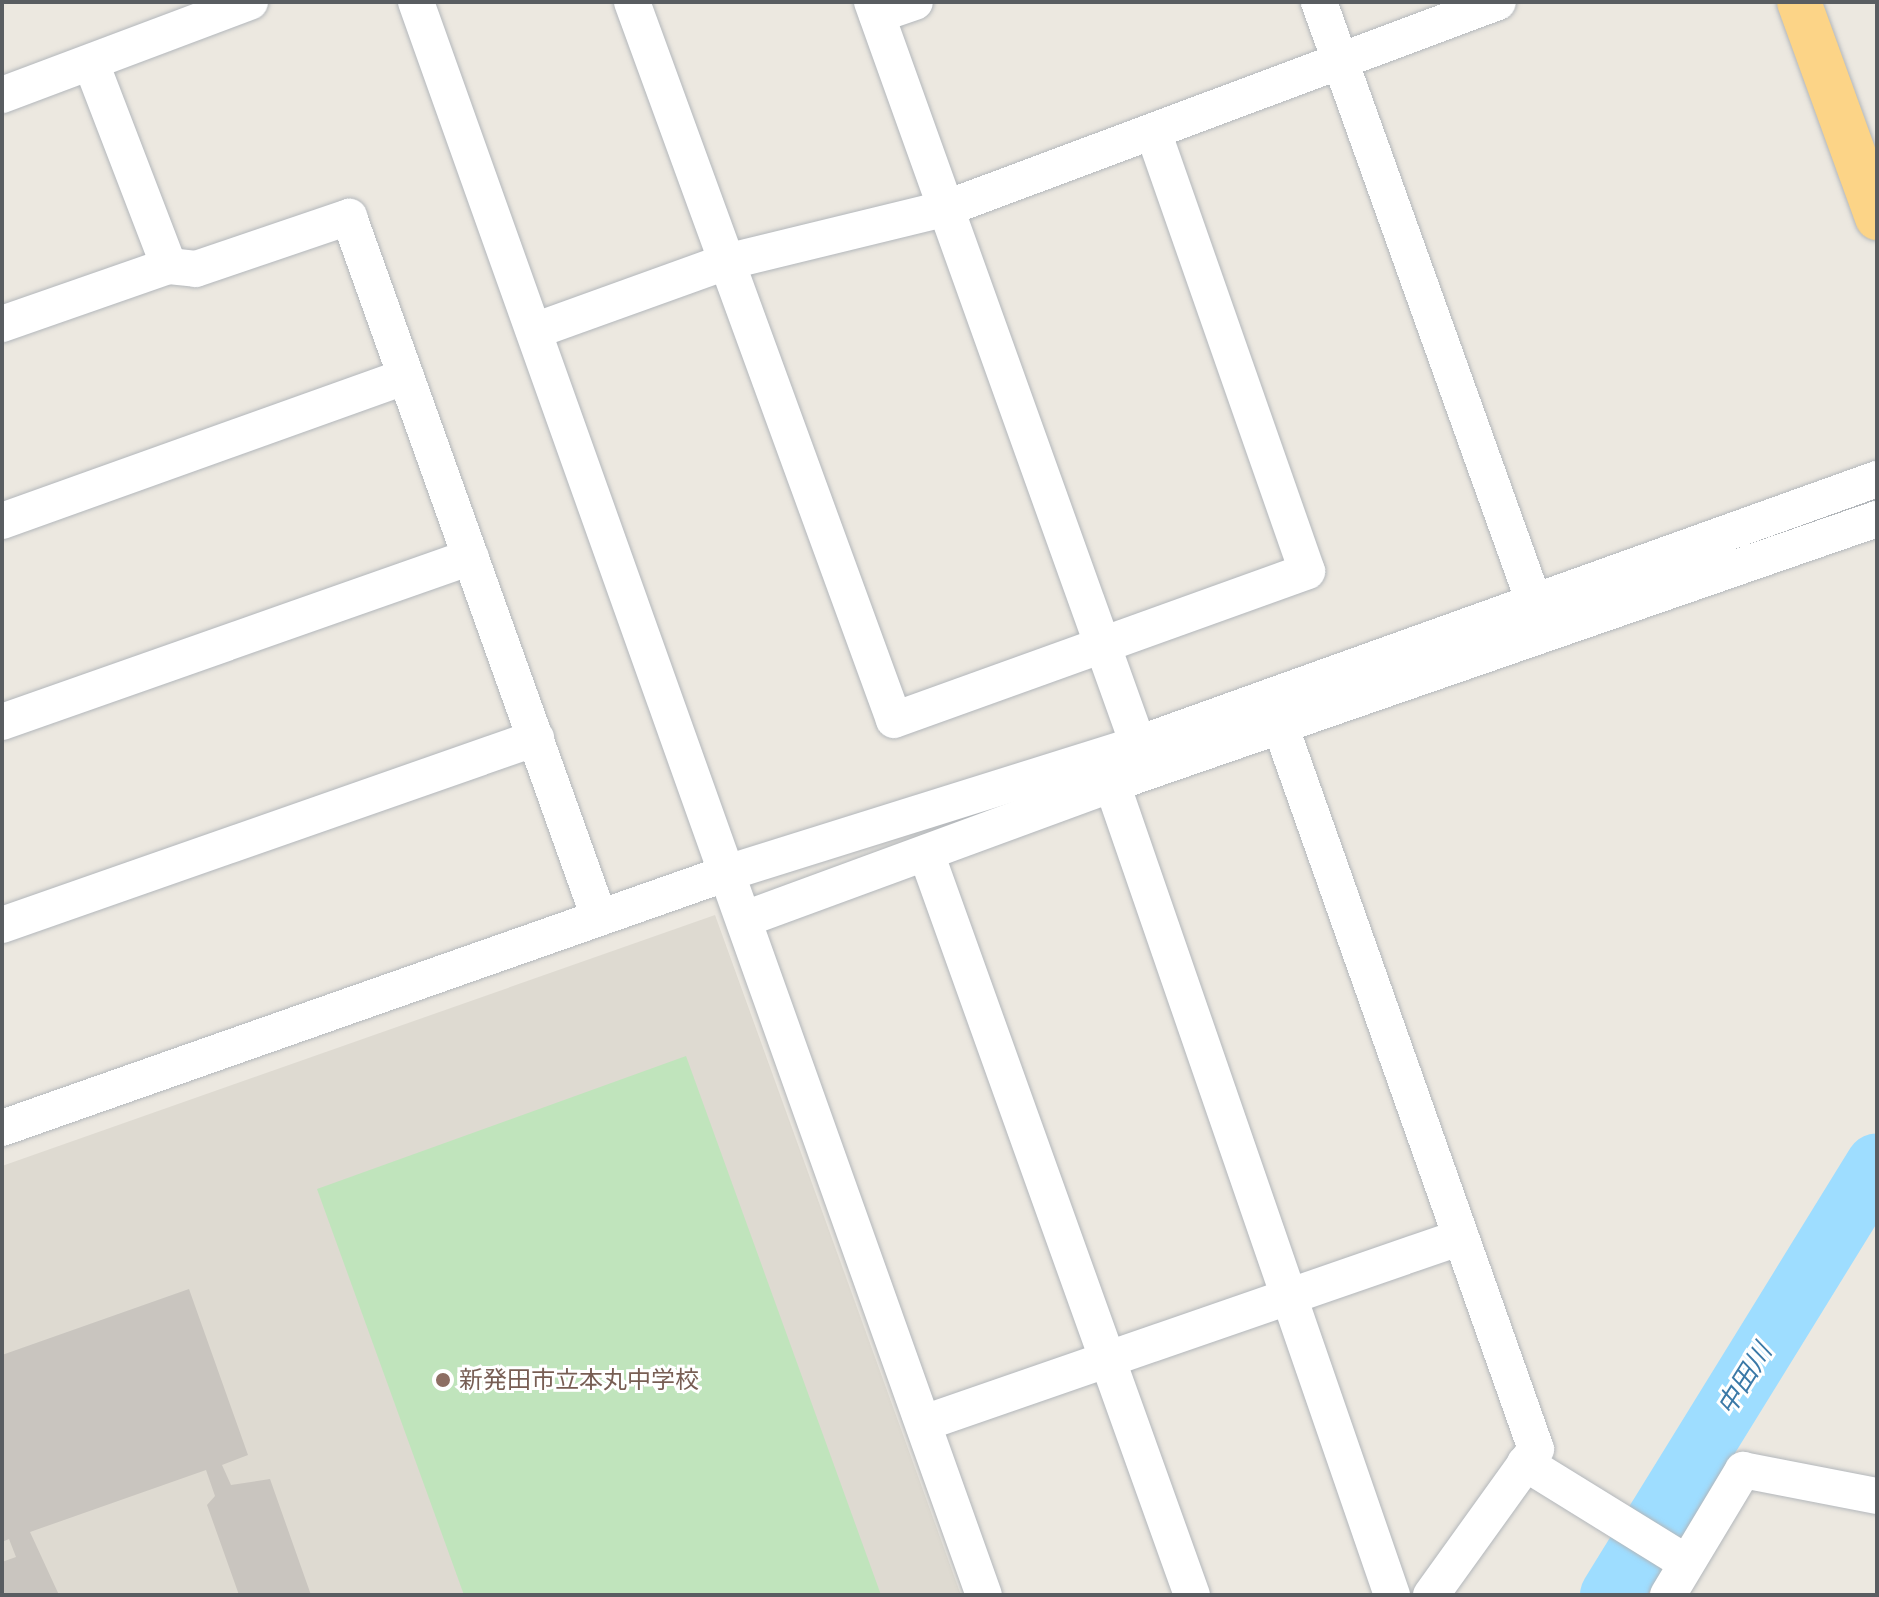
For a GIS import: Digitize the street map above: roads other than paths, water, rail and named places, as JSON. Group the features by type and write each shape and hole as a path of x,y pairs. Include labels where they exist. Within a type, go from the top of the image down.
{"highway":[{"path":"1799,2 1877,218"}],"street":[{"path":"2,95 250,2"},
{"path":"416,2 748,918 984,1595"},
{"path":"632,2 894,720 1104,648 1307,571 1153,132"},
{"path":"915,2 875,8 1138,744"},
{"path":"1319,2 1534,602"},
{"path":"534,331 726,262 947,208 1498,2"},
{"path":"91,63 169,266"},
{"path":"2,324 169,266 196,269 349,217 599,917"},
{"path":"2,521 406,376"},
{"path":"2,1128 730,872 1138,744 1877,479"},
{"path":"748,918 1112,784 1877,519"},
{"path":"2,722 471,557"},
{"path":"1280,725 1536,1449 1431,1595"},
{"path":"2,925 536,738"},
{"path":"1112,784 1392,1595"},
{"path":"926,853 1192,1595"},
{"path":"924,1423 1109,1363 1461,1237"},
{"path":"1525,1463 1687,1563"},
{"path":"1668,1595 1743,1470 1877,1496"}],"waterway":[{"name":"中田川","path":"1611,1595 1877,1164"}],"place":[{"name":"新発田市立本丸中学校","path":"443,1380"}]}
